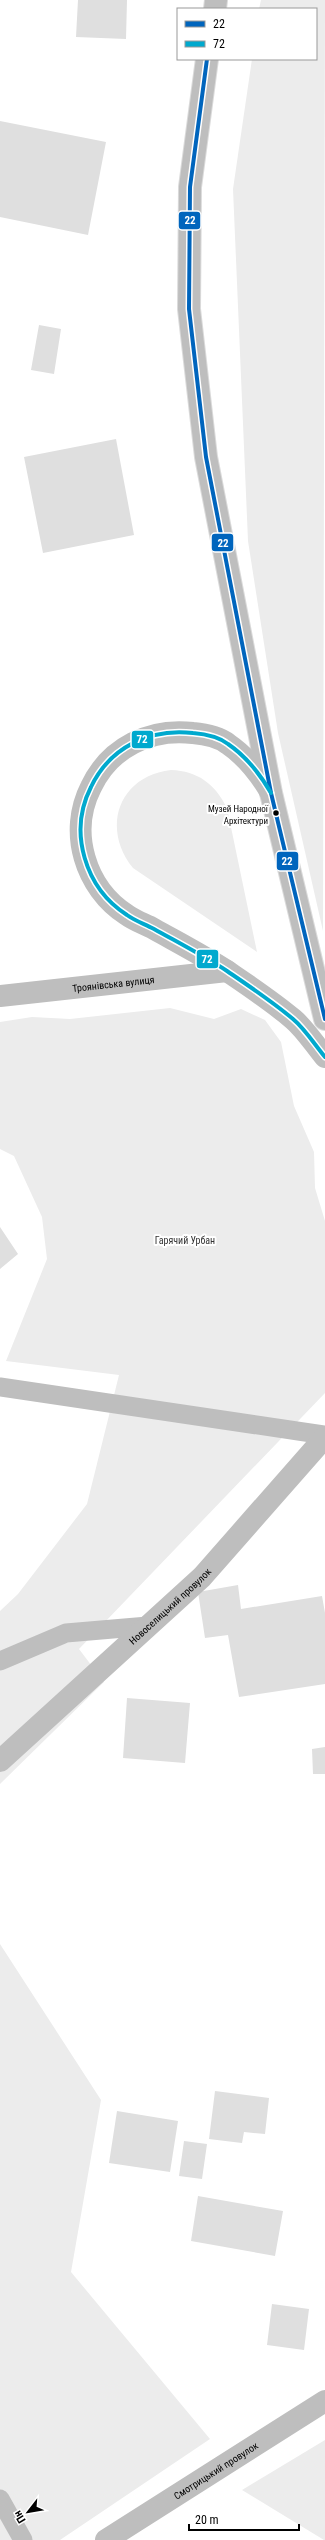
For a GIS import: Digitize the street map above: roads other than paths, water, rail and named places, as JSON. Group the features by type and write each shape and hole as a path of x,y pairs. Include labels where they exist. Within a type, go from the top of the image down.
{"street":[{"path":"207,60 190,187 189,309 206,457 271,793 325,1016"},
{"path":"271,793 254,766 228,743 205,734 178,731 141,738 121,750 97,773 84,799 79,828 82,854 96,883 110,902 127,915 227,972 294,1019 325,1057"},
{"name":"Троянівська вулиця","path":"0,996 227,972"},
{"name":"Новоселицький провулок","path":"0,1761 202,1577 325,1436"},
{"name":"Смотрицький провулок","path":"106,2540 325,2402"}],"lane":[{"path":"0,1387 325,1436"},
{"path":"0,1661 66,1633 148,1626"},
{"path":"0,2499 23,2540"}],"place":[{"name":"Музей Народної Архітектури","path":"276,813"}],"park label":[{"name":"Гарячий Урбан","path":"185,1240"}]}
